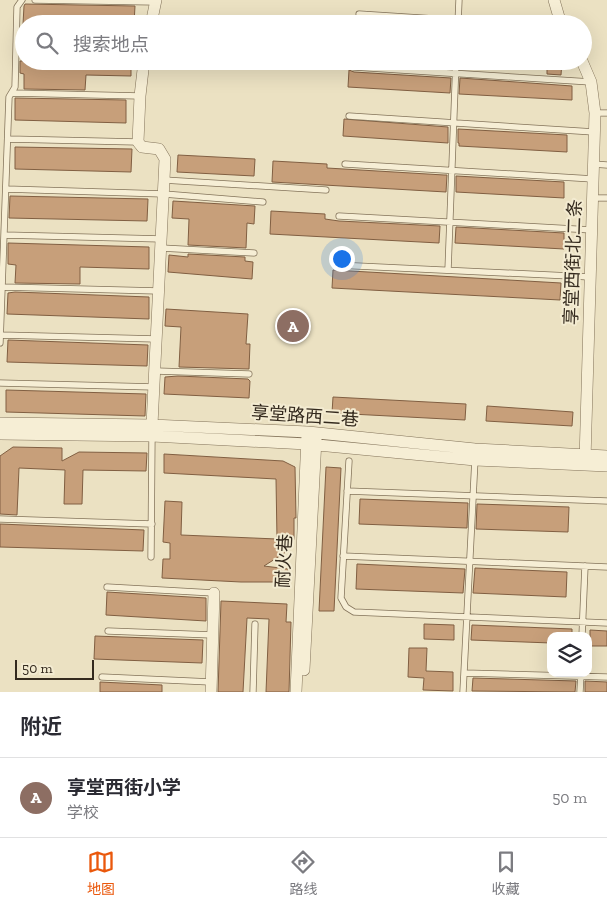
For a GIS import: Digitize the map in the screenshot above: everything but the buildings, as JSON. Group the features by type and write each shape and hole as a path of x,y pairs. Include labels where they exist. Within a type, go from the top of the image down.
{"street":[{"path":"554,0 558,15"},
{"path":"153,15 156,1"},
{"path":"143,70 138,142 140,146 155,148 162,152 165,159 152,431"},
{"name":"享堂西街北二条","path":"584,460 595,113 591,82 586,70"},
{"name":"享堂路西二巷","path":"0,423 312,438 475,454 584,460 607,466"},
{"name":"享堂路西二巷","path":"0,434 152,431"},
{"name":"耐火巷","path":"296,692 312,438"},
{"name":"耐火巷","path":"303,692 312,438"},
{"name":"享堂路西二巷","path":"584,460 607,456"},
{"path":"211,687 214,593"}],"lane":[{"path":"16,15 16,7 22,0"},
{"path":"35,0 156,1"},
{"path":"458,15 459,0"},
{"path":"359,14 371,15"},
{"path":"0,343 9,97 15,87 15,70"},
{"path":"405,70 591,82"},
{"path":"448,270 456,73"},
{"path":"12,93 140,96"},
{"path":"595,113 607,114"},
{"path":"349,116 594,132"},
{"path":"8,139 138,142"},
{"path":"345,164 452,172 593,179"},
{"path":"594,164 607,165"},
{"path":"164,180 326,190"},
{"path":"6,189 164,194 263,202"},
{"path":"593,198 607,198"},
{"path":"339,216 592,230"},
{"path":"4,235 161,244 254,253"},
{"path":"336,265 591,277"},
{"path":"2,287 159,291"},
{"path":"0,335 157,340"},
{"path":"156,371 249,374"},
{"path":"0,383 155,387"},
{"path":"151,557 152,431"},
{"path":"463,692 475,454"},
{"path":"349,462 341,598 346,607 354,612 607,623"},
{"path":"347,492 607,501"},
{"path":"0,519 152,524"},
{"path":"343,556 607,567"},
{"path":"582,632 585,566"},
{"path":"107,587 214,593"},
{"path":"253,692 256,624"},
{"path":"108,631 213,635"},
{"path":"464,672 547,674"},
{"path":"592,676 607,677"},
{"path":"102,677 211,687"},
{"path":"580,692 581,677"}],"place":[{"name":"享堂西街小学","path":"293,326"}]}
